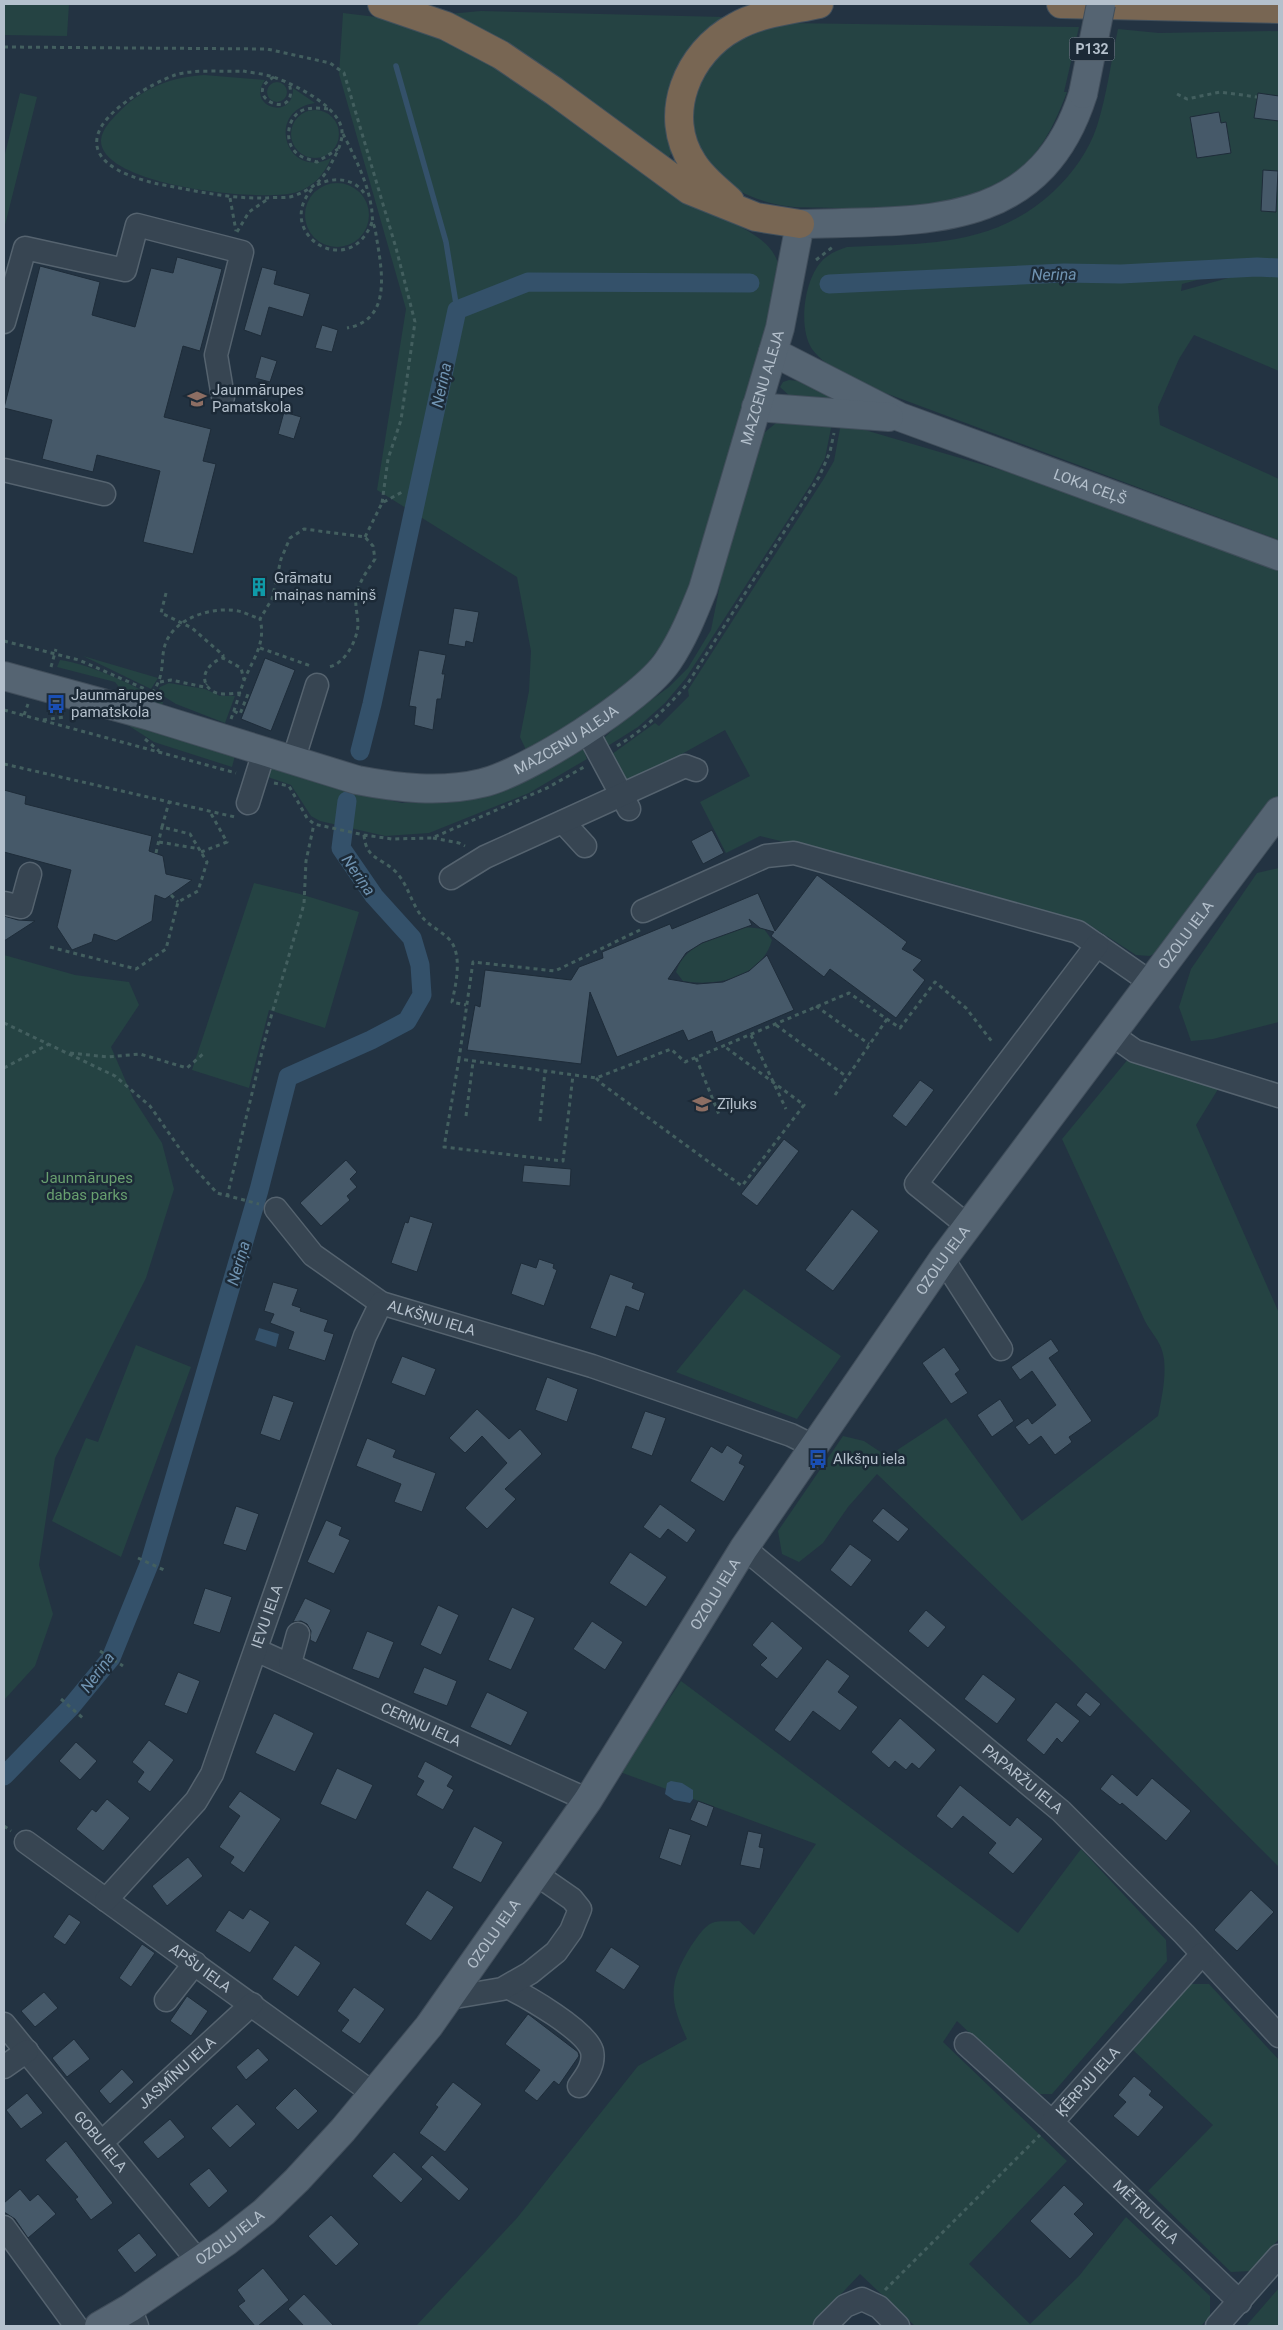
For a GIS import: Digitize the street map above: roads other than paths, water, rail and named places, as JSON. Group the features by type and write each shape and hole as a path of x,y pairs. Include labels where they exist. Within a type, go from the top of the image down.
{"highway":[{"path":"382,4 446,26 493,50 554,90 688,190 756,217 800,224"},
{"path":"743,212 708,181 692,163 679,124 684,85 693,65 703,50 736,26 758,18 819,4"},
{"path":"1061,4 1279,8"}],"main road":[{"name":"P132","path":"800,224 926,220 969,212 1012,194 1040,170 1060,144 1077,112 1083,94 1101,4"},
{"name":"MAZCENU ALEJA","path":"4,676 150,716 357,780 391,786 448,788 480,784 499,778 586,729 644,688 668,662 686,629 703,589 773,352 788,293 800,224"},
{"name":"LOKA CEĻŠ","path":"773,352 900,418 1279,556"},
{"name":"LOKA CEĻŠ","path":"756,407 900,418"},
{"name":"OZOLU IELA","path":"100,2326 134,2317 198,2261 264,2212 297,2180 374,2094 449,1998 588,1800 744,1548 943,1259 1150,982 1275,826"}],"street":[{"path":"4,322 25,248 125,270 137,225 234,240 242,252 216,355 224,397"},
{"path":"4,470 104,494"},
{"path":"293,761 317,673"},
{"path":"586,729 624,801"},
{"path":"243,811 264,752"},
{"path":"451,878 485,857 563,822 624,801 685,766 696,770"},
{"path":"563,822 585,846"},
{"path":"643,920 766,856 794,853 1078,932 1150,982"},
{"path":"4,902 21,907 30,874"},
{"path":"968,1226 916,1184 1097,945"},
{"path":"1111,1034 1135,1051 1279,1096"},
{"name":"ALKŠŅU IELA","path":"276,1209 313,1255 381,1303 592,1366 791,1435 815,1447"},
{"path":"943,1259 1001,1349"},
{"name":"IEVU IELA","path":"106,1900 196,1800 212,1774 365,1336 381,1303"},
{"name":"PAPARŽU IELA","path":"744,1548 1061,1810 1202,1954 1279,2036"},
{"path":"290,1664 298,1634"},
{"name":"CERIŅU IELA","path":"256,1650 588,1800"},
{"name":"APŠU IELA","path":"26,1842 374,2094"},
{"path":"449,1998 478,1995 506,1987 530,1973 556,1952 571,1931 580,1908 536,1874"},
{"name":"ĶĒRPJU IELA","path":"966,2044 1052,2122 1202,1954"},
{"path":"166,2000 195,1963"},
{"path":"506,1987 552,2012 581,2036 592,2051 591,2066 579,2086"},
{"name":"JASMĪNU IELA","path":"102,2142 252,2004"},
{"name":"GOBU IELA","path":"4,2024 198,2261"},
{"path":"4,2067 27,2051"},
{"name":"MĒTRU IELA","path":"1052,2122 1240,2302"},
{"path":"4,2227 76,2326"},
{"path":"1218,2326 1279,2256"},
{"path":"826,2326 845,2306 862,2299 879,2307 898,2326"}],"water":[{"path":"259,1328 279,1334 276,1347 255,1340"},
{"path":"671,1781 682,1783 693,1790 693,1799 690,1803 674,1800 665,1794 667,1783"}],"waterway":[{"path":"396,66 446,242 457,310"},
{"name":"Neriņa","path":"829,284 1064,273 1121,274 1257,267 1279,268"},
{"name":"Neriņa","path":"360,751 372,704 457,310 528,282 750,283"},
{"name":"Neriņa","path":"4,1776 70,1708 111,1658 150,1562 259,1190 288,1077 371,1040 407,1021 422,995 420,965 412,938 374,896 341,848 347,801"}],"place":[{"name":"Jaunmārupes Pamatskola","path":"197,399"},
{"name":"Grāmatu maiņas namiņš","path":"259,587"},
{"name":"Jaunmārupes pamatskola","path":"56,704"},
{"name":"Zīļuks","path":"702,1104"},
{"name":"Alkšņu iela","path":"818,1459"}],"park label":[{"name":"Jaunmārupes dabas parks","path":"87,1186"}]}
